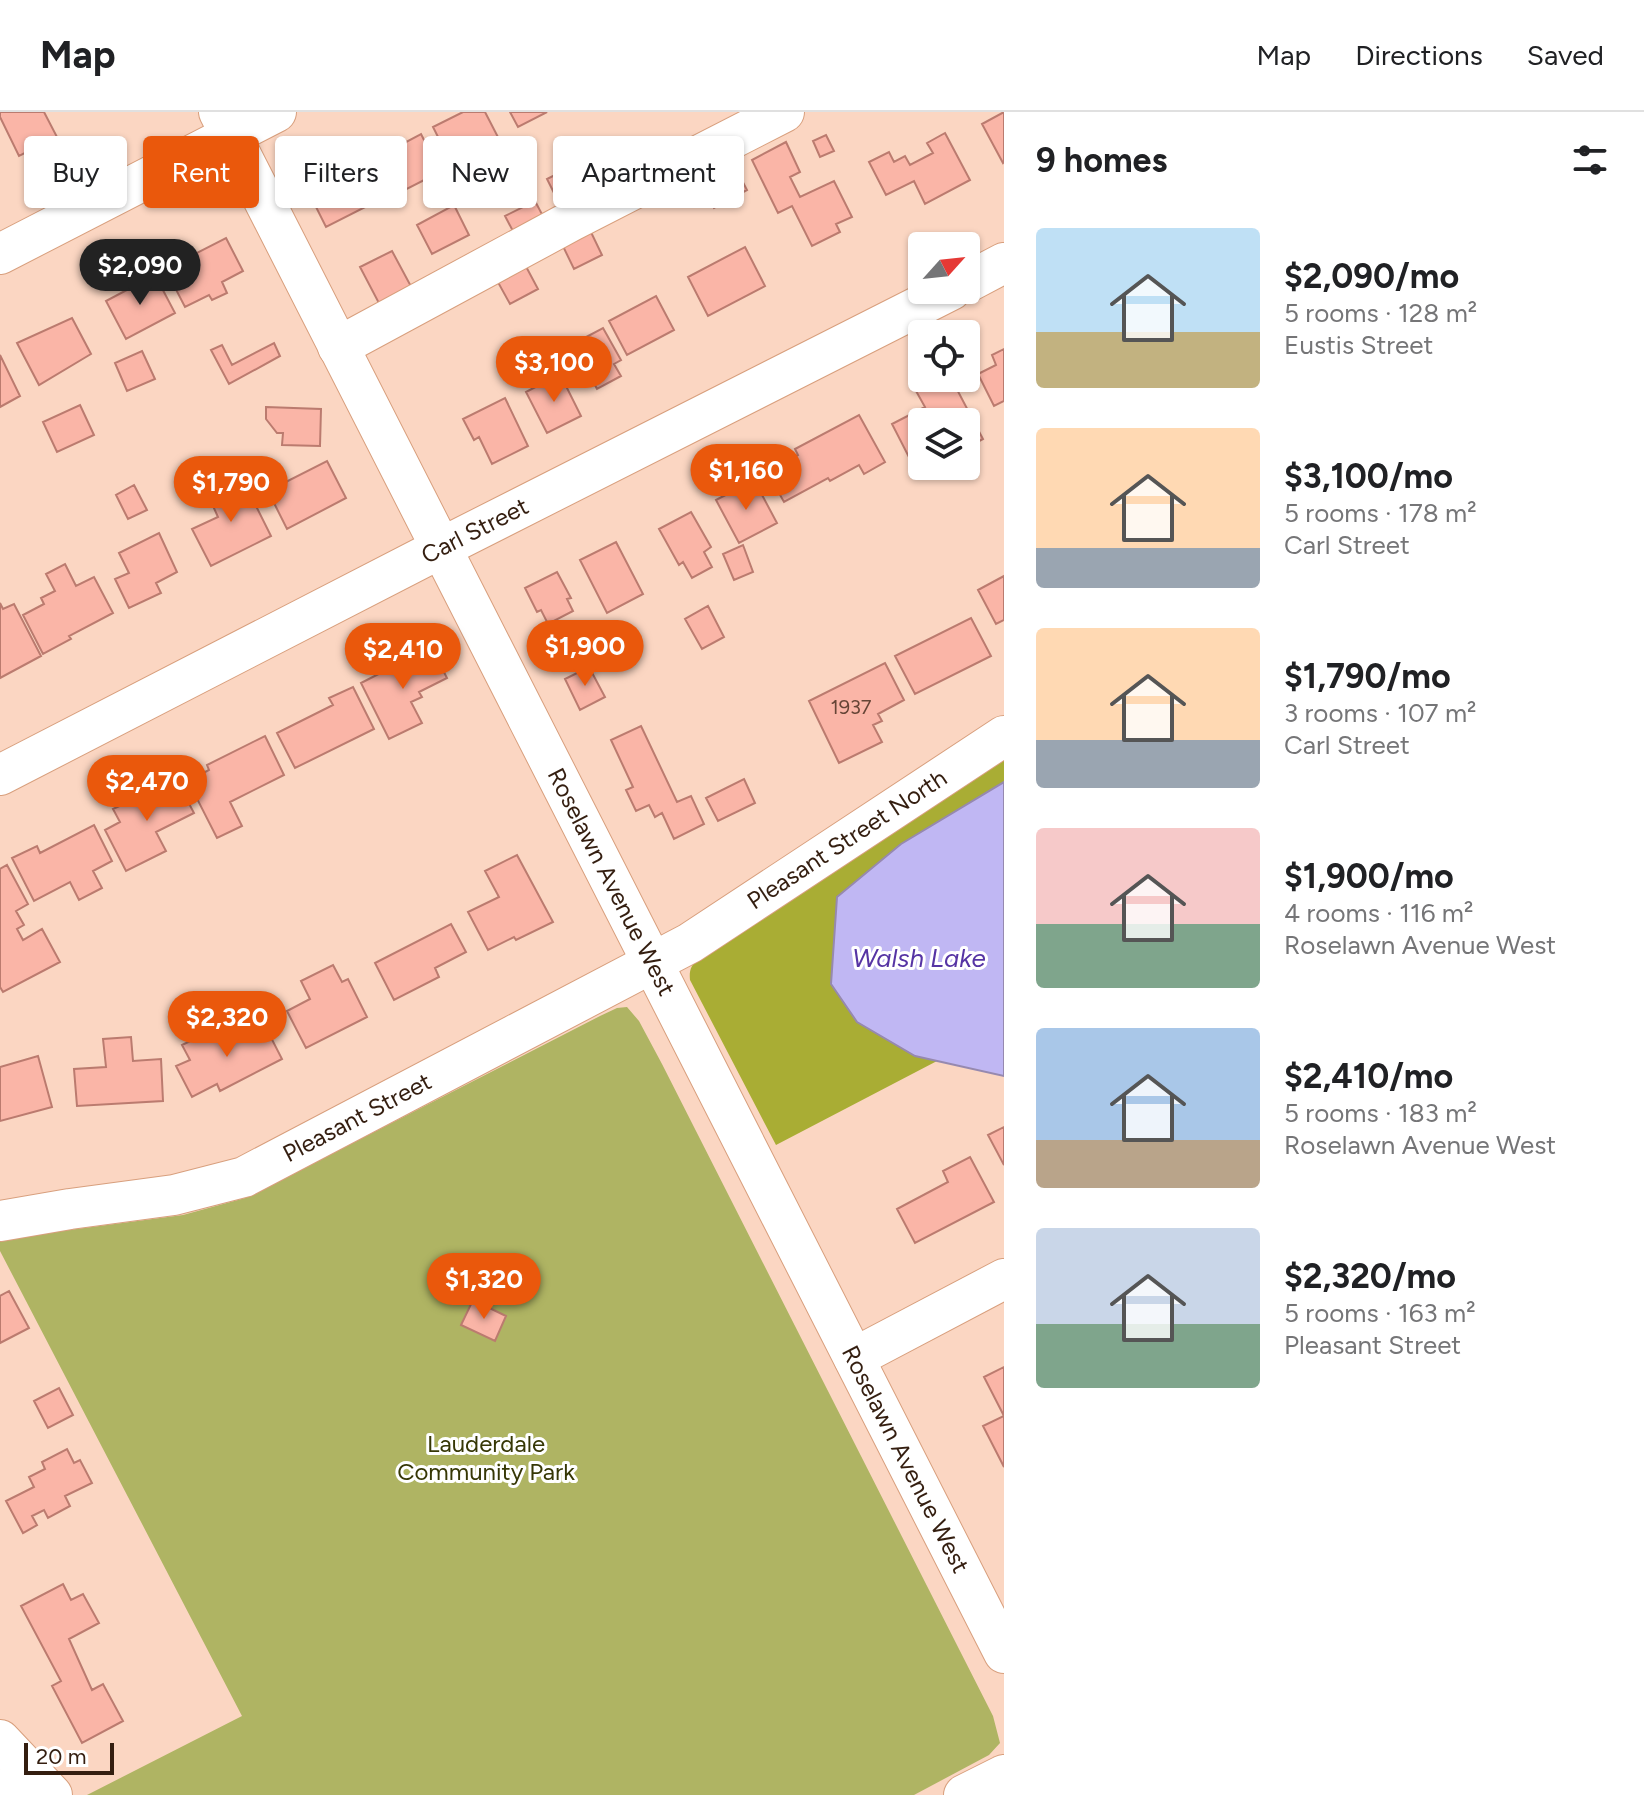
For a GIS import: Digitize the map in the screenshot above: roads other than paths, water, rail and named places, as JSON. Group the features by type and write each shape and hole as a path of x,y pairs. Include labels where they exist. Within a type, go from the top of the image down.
{"street":[{"path":"0,254 225,124 276,112"},
{"path":"338,347 573,220 784,112"},
{"name":"Roselawn Avenue West","path":"225,124 1004,1653"},
{"path":"980,276 1004,263"},
{"name":"Carl Street","path":"0,775 923,304"},
{"name":"Pleasant Street North","path":"690,943 1004,736"},
{"name":"Pleasant Street","path":"0,1221 174,1195 244,1177 690,943"},
{"path":"854,1358 1004,1279"},
{"path":"0,1740 29,1787"},
{"path":"964,1795 1004,1775"}],"water":[{"name":"Walsh Lake","path":"1004,782 1004,1076 915,1056 857,1022 831,984 837,897 901,844"}],"park label":[{"name":"Lauderdale Community Park","path":"486,1458"}]}
